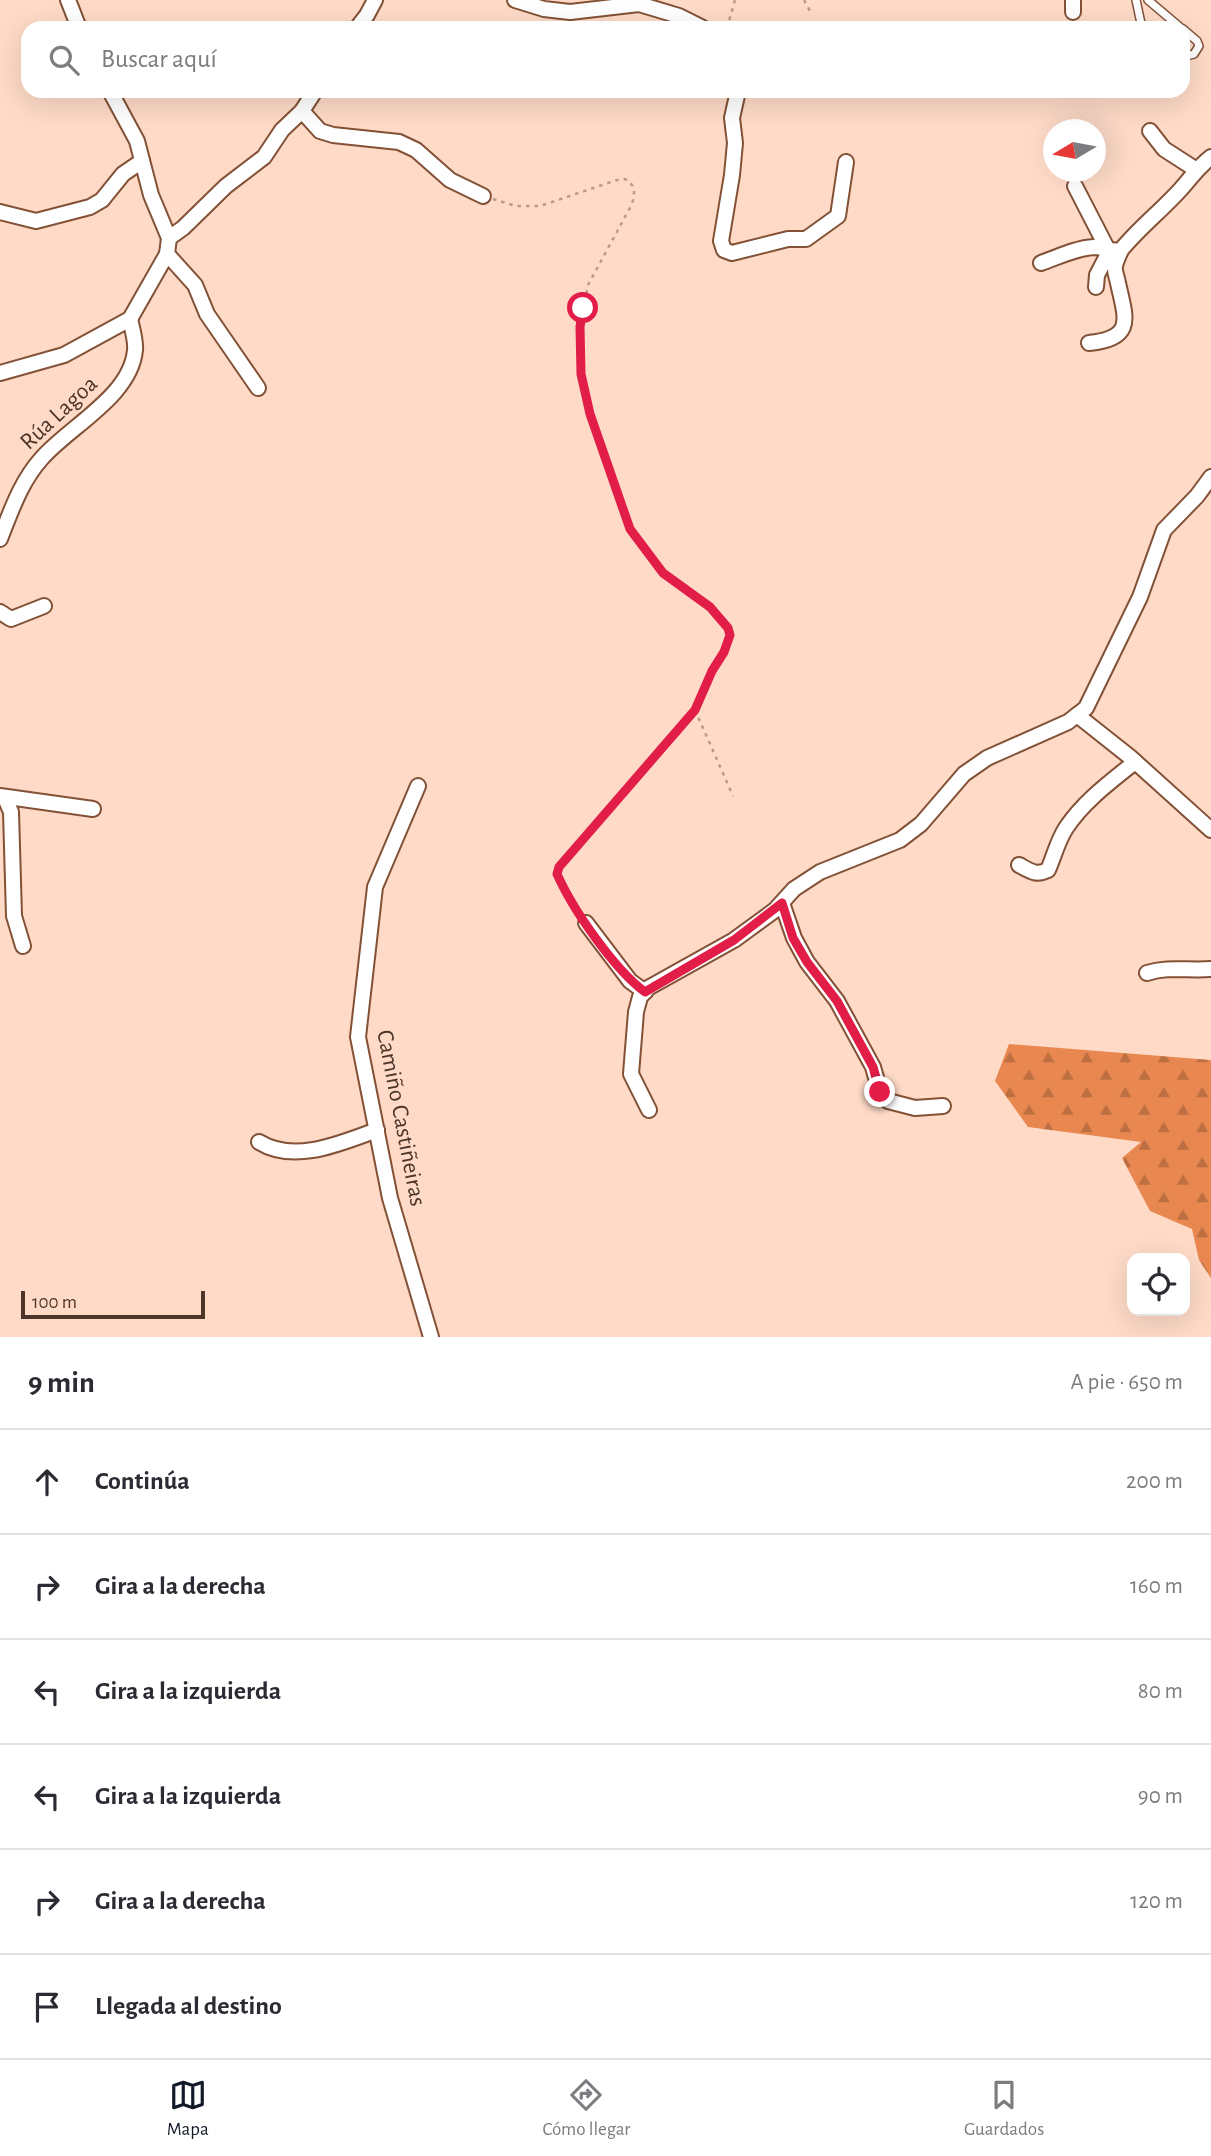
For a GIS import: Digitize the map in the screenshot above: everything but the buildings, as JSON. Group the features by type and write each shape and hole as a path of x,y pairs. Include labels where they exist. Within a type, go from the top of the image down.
{"street":[{"path":"68,0 76,21"},
{"path":"362,21 375,0"},
{"path":"515,0 544,9 570,12 639,4 689,21"},
{"path":"0,373 64,355 130,318 167,254 169,238 151,194 137,141 114,98"},
{"path":"169,238 226,186 264,157 282,130 302,111 310,98"},
{"path":"736,98 732,118 735,144 732,175 721,241 724,250 732,253 788,240 806,239 821,230 838,216 845,162"},
{"path":"302,111 320,131 333,135 399,142 416,150 450,180 483,196"},
{"path":"1150,131 1164,149 1195,169"},
{"path":"1096,287 1097,275 1115,251 1182,188 1195,169 1211,158"},
{"path":"0,212 36,221 90,207 102,200 122,174 142,161"},
{"path":"1075,186 1115,251 1114,268 1124,311 1124,326 1118,336 1107,341 1089,343"},
{"path":"1041,263 1066,253 1097,247 1115,251"},
{"path":"167,254 195,285 207,314 258,388"},
{"name":"Rúa Lagoa","path":"0,539 30,472 43,457 118,390 131,369 136,349 130,318"},
{"path":"649,1110 631,1073 636,1012 645,992 734,940 782,903 794,889 820,872 900,840 921,824 964,774 987,758 1068,722 1086,708 1140,597 1164,530 1197,496 1211,477"},
{"path":"0,612 11,619 44,606"},
{"path":"1077,715 1135,762 1211,830"},
{"path":"1019,865 1032,873 1048,870 1064,831 1074,817 1135,762"},
{"name":"Camiño Castiñeiras","path":"418,786 375,887 358,1037 390,1198 431,1337"},
{"path":"3,797 93,809"},
{"path":"3,797 11,812 14,916 23,946"},
{"path":"782,903 793,938 807,962 837,1001 873,1067 880,1092 888,1101 915,1108 943,1106"},
{"path":"586,923 630,981 645,992"},
{"path":"1147,974 1163,968 1197,971 1211,969"},
{"path":"259,1142 271,1149 310,1150 331,1146 377,1130"}],"lane":[{"path":"1136,0 1140,21"},
{"path":"1148,0 1173,21"},
{"path":"1190,35 1199,46 1190,55"}],"path":[{"path":"729,21 735,0"},
{"path":"804,0 810,11"},
{"path":"483,196 516,206 540,206 617,180 625,179 634,187 632,204 589,285 580,327 581,374 590,414 630,529 663,573 710,607 728,628 729,641 695,710 559,867 557,874 560,881 586,923"},
{"path":"695,710 733,796"}],"green space":[{"path":"1009,1044 1211,1060 1211,1278 1199,1260 1192,1229 1150,1211 1122,1158 1141,1142 1028,1127 995,1081"}],"route":[{"path":"583,308 579,352 581,374 590,414 630,529 663,573 710,607 728,628 730,635 695,710 592,827 559,867 557,874 586,923 630,981 645,992 734,940 782,903 793,938 807,962 837,1001 873,1067 880,1092"}]}
